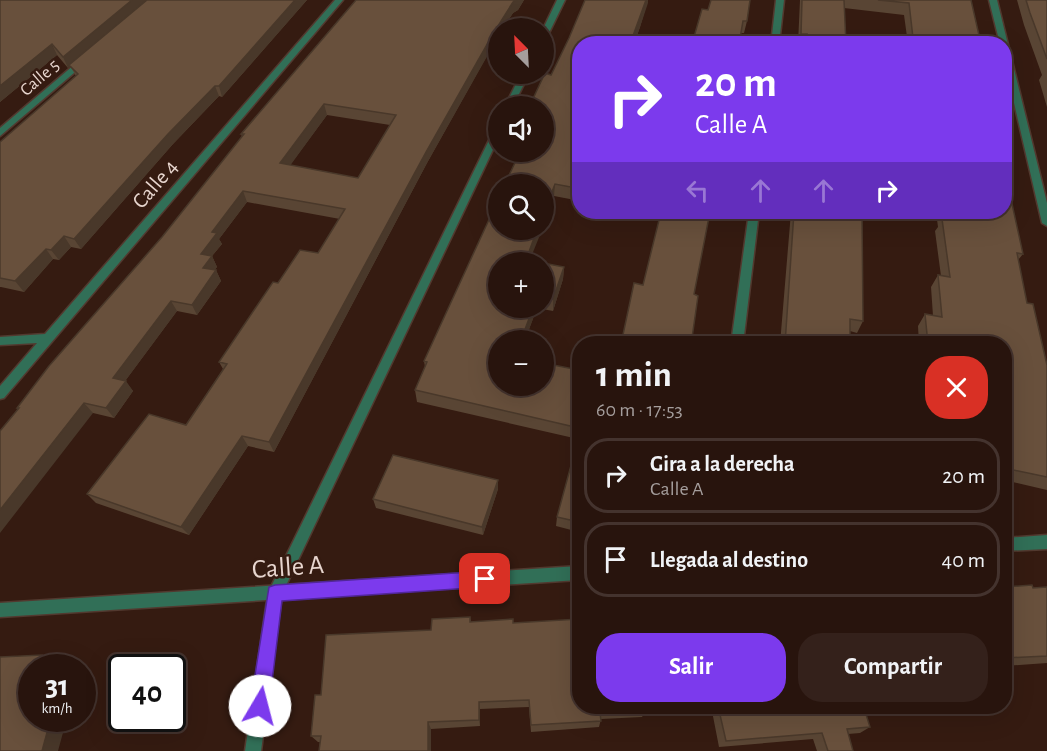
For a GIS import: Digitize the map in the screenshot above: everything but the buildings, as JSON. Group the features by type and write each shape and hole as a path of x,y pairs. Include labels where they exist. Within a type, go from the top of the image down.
{"street":[{"name":"Calle 4","path":"0,394 339,0"},
{"path":"552,18 561,0"},
{"path":"776,36 780,0"},
{"path":"993,0 1002,36"},
{"name":"Calle 5","path":"0,133 95,52"},
{"path":"1012,78 1047,223"},
{"path":"253,751 275,593 488,151"},
{"path":"738,336 753,219"},
{"path":"0,341 48,338"},
{"path":"1012,544 1047,542"},
{"name":"Calle A","path":"0,610 572,573"}],"route":[{"path":"260,706 275,593 485,579"}]}
